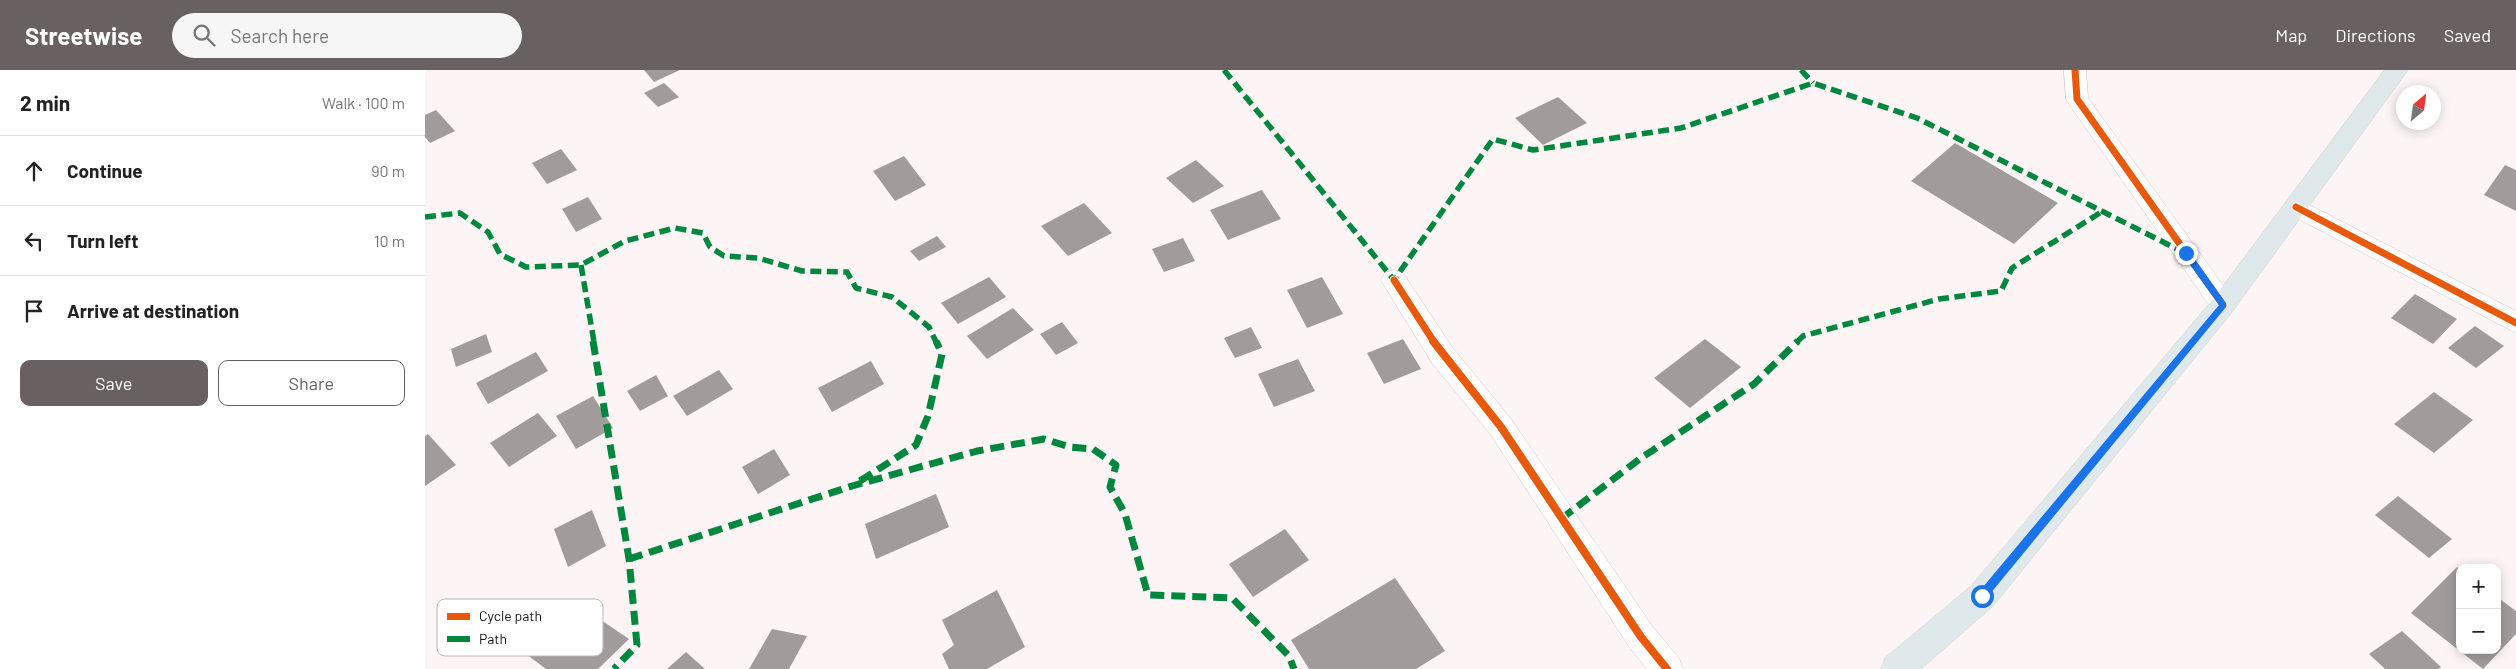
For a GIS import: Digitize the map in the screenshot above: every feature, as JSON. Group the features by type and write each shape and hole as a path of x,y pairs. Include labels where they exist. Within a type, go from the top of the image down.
{"main road":[{"path":"1897,669 1982,596 2223,305 2397,70"}],"street":[{"path":"2075,70 2077,99 2223,305"},
{"path":"2296,207 2516,324"},
{"path":"1394,280 1442,355 1501,427 1641,637 1667,669"}],"building":[{"path":"644,70 680,70 654,82"},
{"path":"664,83 679,97 658,107 644,93"},
{"path":"1558,97 1587,123 1543,145 1515,118"},
{"path":"436,110 455,131 430,143 425,137 425,115"},
{"path":"1955,143 2058,203 2014,244 1911,181"},
{"path":"561,149 577,170 547,184 532,163"},
{"path":"904,156 926,185 895,201 873,171"},
{"path":"1196,160 1224,186 1193,203 1166,178"},
{"path":"2505,165 2516,170 2516,211 2484,195"},
{"path":"1262,190 1281,219 1228,240 1210,210"},
{"path":"588,197 602,219 576,232 562,209"},
{"path":"1084,203 1112,233 1068,256 1041,226"},
{"path":"937,236 946,247 919,261 910,251"},
{"path":"1183,238 1195,261 1164,272 1152,249"},
{"path":"989,277 1006,297 958,324 941,303"},
{"path":"1322,277 1343,314 1307,328 1287,290"},
{"path":"2415,294 2457,319 2433,344 2391,318"},
{"path":"1013,308 1034,330 987,359 967,336"},
{"path":"1062,322 1078,343 1056,355 1040,334"},
{"path":"2475,326 2504,346 2476,368 2448,348"},
{"path":"1251,327 1262,348 1235,358 1224,338"},
{"path":"486,334 492,352 456,367 451,349"},
{"path":"1403,339 1421,369 1384,384 1367,353"},
{"path":"1705,339 1741,367 1690,408 1654,378"},
{"path":"536,352 548,371 488,404 476,383"},
{"path":"1298,359 1315,391 1274,407 1258,374"},
{"path":"871,361 884,384 832,412 818,388"},
{"path":"719,370 733,389 687,416 673,396"},
{"path":"656,375 668,396 640,411 627,391"},
{"path":"2434,392 2473,420 2434,453 2394,424"},
{"path":"593,396 613,428 576,449 556,416"},
{"path":"538,413 557,436 509,467 490,443"},
{"path":"428,434 456,465 425,486 425,436"},
{"path":"774,449 790,475 758,494 742,467"},
{"path":"936,494 949,527 876,559 865,524"},
{"path":"2398,496 2452,539 2429,558 2375,515"},
{"path":"592,510 606,546 568,567 554,529"},
{"path":"1285,529 1309,560 1253,597 1229,564"},
{"path":"2456,568 2456,648 2411,613"},
{"path":"1395,578 1445,651 1416,669 1309,669 1291,640"},
{"path":"997,590 1025,647 987,669 949,669 942,654 954,645 942,620"},
{"path":"2501,600 2516,611 2516,634 2501,650"},
{"path":"603,621 629,639 598,669 546,669 529,656 603,656"},
{"path":"772,629 807,636 789,669 749,669"},
{"path":"2402,631 2441,667 2438,669 2385,669 2369,654"},
{"path":"686,652 705,669 667,669"},
{"path":"2464,654 2497,654 2483,669"}],"marked path":[{"path":"1224,70 1394,280 1493,139 1533,150 1681,128 1813,83 1917,118 2181,251"},
{"path":"1801,70 1813,83"},
{"path":"1561,519 1641,458 1754,384 1803,336 1939,299 2001,291 2012,268 2103,211"},
{"path":"425,217 460,213 488,232 500,254 526,267 581,265 625,241 675,228 703,233 710,247 724,256 758,258 802,271 847,272 856,288 892,297 929,327 942,354 928,416 916,445 860,481"},
{"path":"581,265 629,559 637,645 614,669"},
{"path":"629,559 852,486 977,451 1044,439 1070,447 1093,449 1116,465 1110,487 1125,514 1148,595 1232,598 1289,656 1294,669"}],"cycle path":[{"path":"2075,70 2077,99 2223,305"},
{"path":"2296,207 2516,323"},
{"path":"1394,280 1442,355 1501,427 1641,637 1667,669"}],"route":[{"path":"1982,596 2223,305 2186,253"}]}
